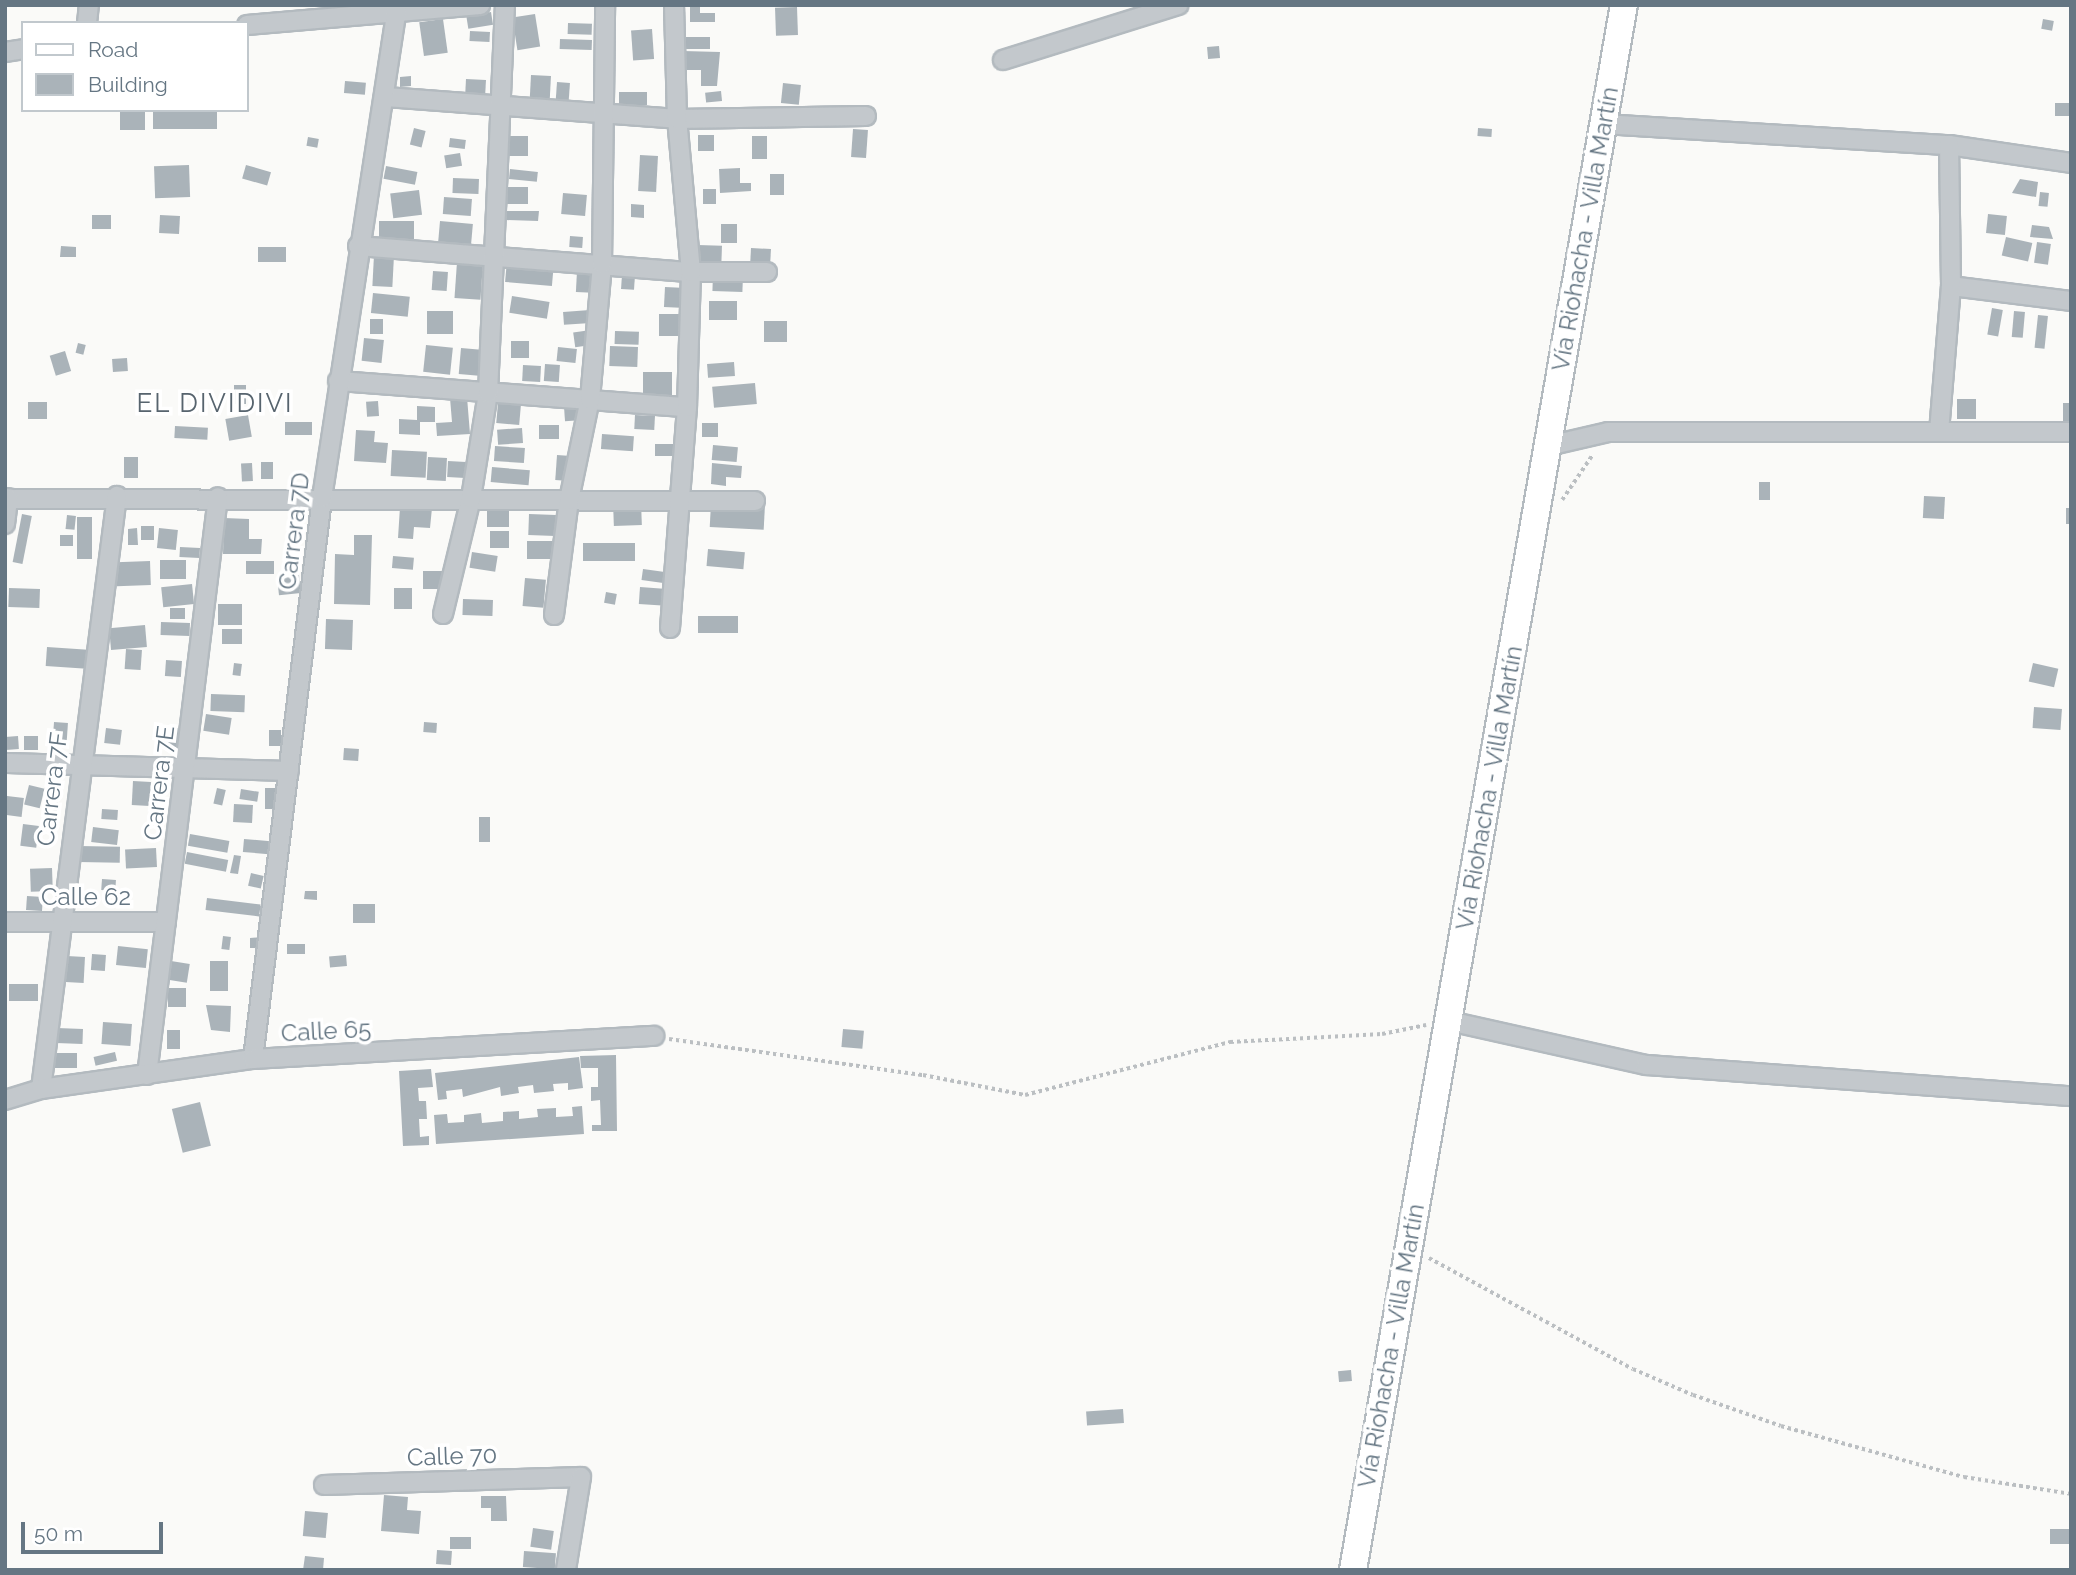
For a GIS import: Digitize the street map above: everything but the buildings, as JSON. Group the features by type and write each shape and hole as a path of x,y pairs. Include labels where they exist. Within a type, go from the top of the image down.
{"main road":[{"name":"Vía Riohacha - Villa Martín","path":"1353,1570 1624,5"}],"street":[{"path":"248,25 397,10 480,5"},
{"path":"443,614 471,498 488,393 505,5"},
{"path":"554,615 569,500 590,399 602,264 605,5"},
{"path":"670,628 687,407 691,271 677,119 674,5"},
{"path":"1003,60 1179,5"},
{"name":"Carrera 7D","path":"253,1059 338,381 358,246 386,97 397,10"},
{"path":"386,97 677,119 866,116"},
{"path":"1603,124 1949,145 2071,163"},
{"path":"1939,432 1951,286 1949,145"},
{"path":"358,246 691,271 767,272"},
{"path":"1951,286 2071,301"},
{"path":"338,381 687,407"},
{"path":"1548,446 1608,432 2071,432"},
{"path":"5,524 7,498 117,496 755,500"},
{"name":"Carrera 7F","path":"41,1089 79,765 117,496"},
{"name":"Carrera 7E","path":"147,1075 218,497"},
{"path":"5,763 289,771"},
{"name":"Calle 62","path":"5,922 166,922"},
{"path":"1449,1021 1646,1065 2071,1096"},
{"name":"Calle 65","path":"5,1100 41,1089 253,1059 654,1036"},
{"name":"Calle 70","path":"324,1485 581,1477 566,1570"}],"path":[{"path":"1561,502 1608,432"},
{"path":"654,1036 923,1075 1025,1095 1230,1042 1382,1034 1449,1021"},
{"path":"1409,1247 1633,1369 1693,1395 1781,1426 1964,1477 2071,1494"}],"district":[{"name":"EL DIVIDIVI","path":"215,404"}]}
